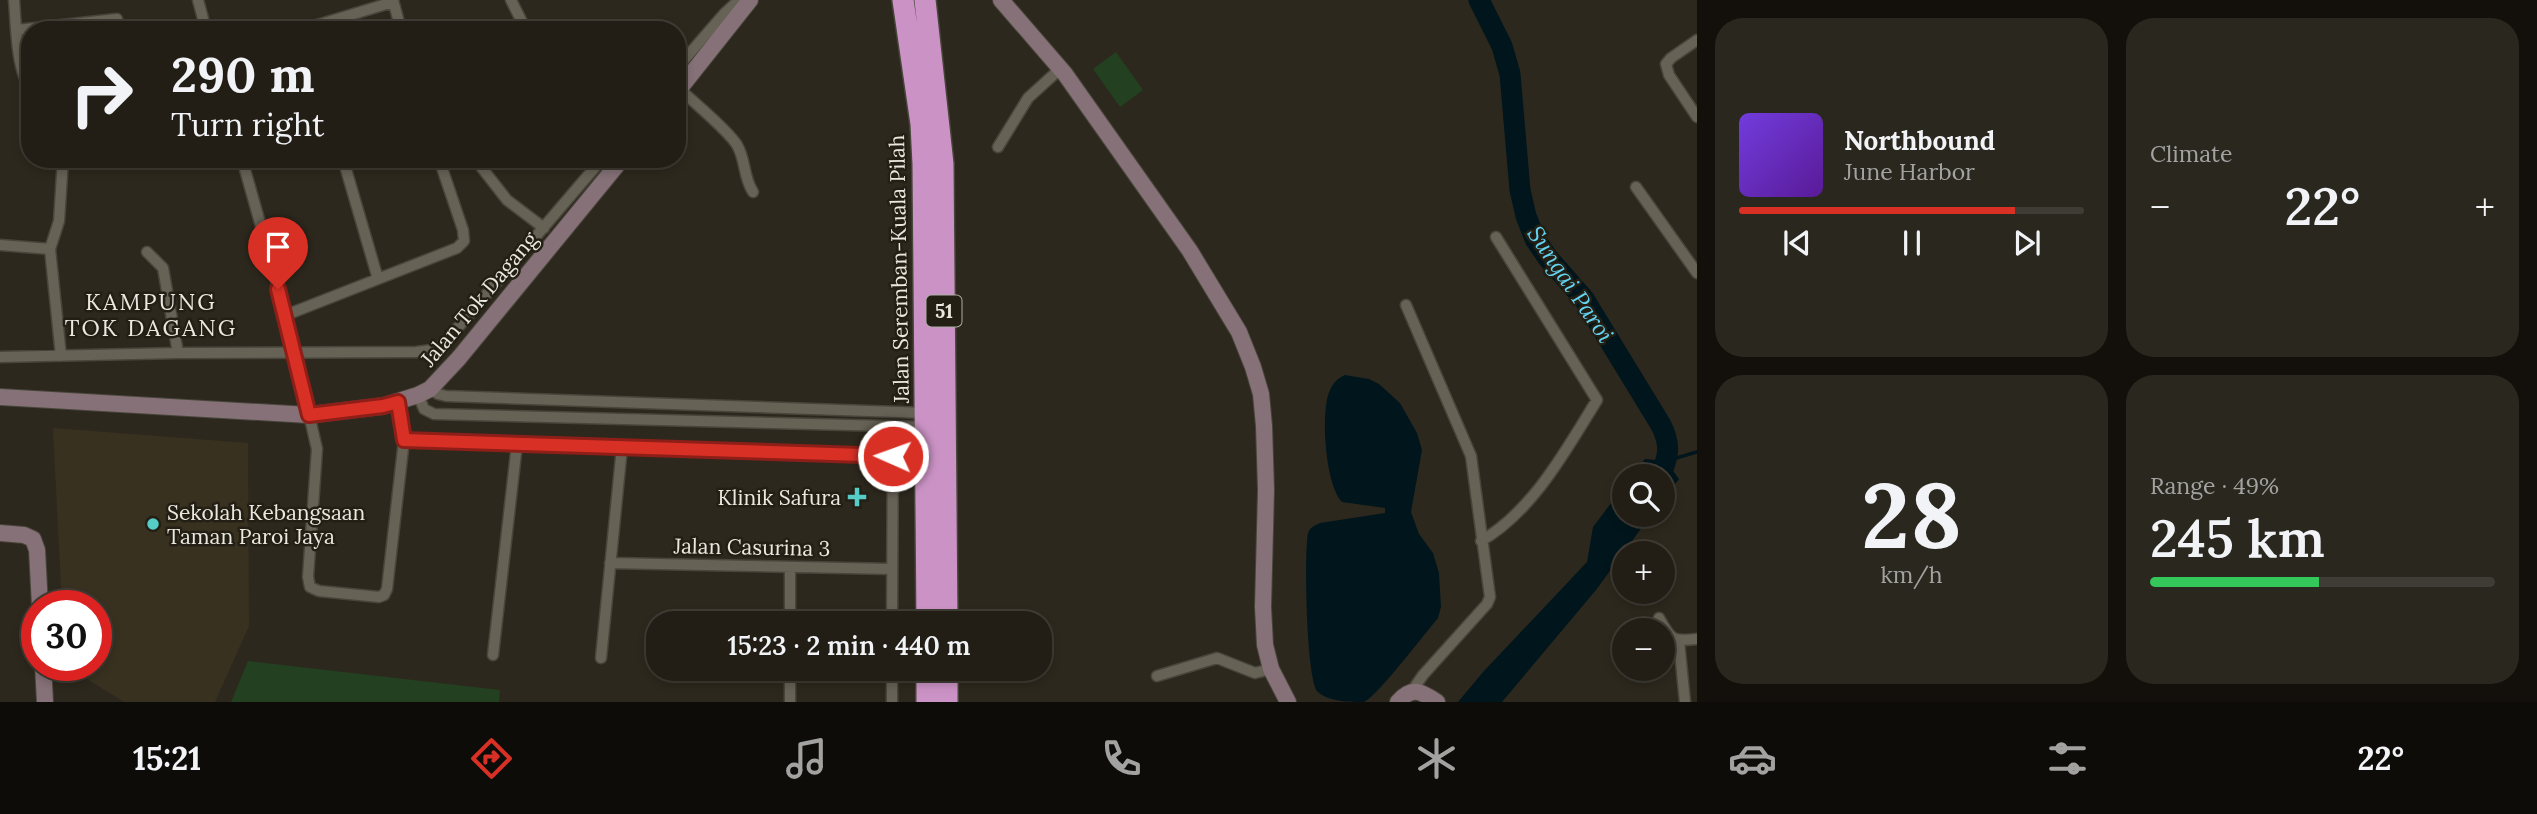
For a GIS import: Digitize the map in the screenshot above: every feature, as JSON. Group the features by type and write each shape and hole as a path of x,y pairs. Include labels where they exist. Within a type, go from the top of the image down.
{"highway":[{"name":"Jalan Seremban-Kuala Pilah","path":"903,0 921,124 923,164 927,611"},
{"name":"Jalan Seremban-Kuala Pilah","path":"925,0 943,164 947,611"},
{"path":"927,681 927,702"},
{"path":"947,681 947,702"}],"street":[{"path":"14,0 21,62"},
{"path":"198,0 204,21"},
{"path":"512,0 522,21"},
{"path":"686,58 739,0"},
{"path":"686,81 750,0"},
{"path":"1001,0 1061,68 1097,116 1190,251 1239,332 1261,394 1264,426 1265,645 1271,669 1288,702"},
{"path":"329,21 393,1 399,21"},
{"path":"99,21 117,19"},
{"path":"17,30 21,30"},
{"path":"1697,40 1666,64 1669,75 1697,117"},
{"path":"998,147 1028,97 1061,68"},
{"path":"686,97 736,143 743,159 746,181 753,192"},
{"path":"61,356 50,249 59,221 62,168"},
{"path":"245,168 286,315 317,449 307,577 310,587 319,592 379,597 387,589 404,440 398,402"},
{"path":"346,168 378,279"},
{"path":"286,315 457,248 464,241 463,230 442,168"},
{"path":"482,168 507,200 544,228"},
{"name":"Jalan Tok Dagang","path":"0,397 309,415 398,402 424,392 488,323 615,168"},
{"path":"0,357 432,350 443,345 593,170"},
{"path":"1636,187 1697,274"},
{"path":"1481,541 1500,529 1542,482 1597,400 1496,237"},
{"path":"0,245 50,249"},
{"path":"148,252 163,268 178,353"},
{"path":"1406,305 1471,456 1490,597 1487,604 1423,675 1412,691"},
{"path":"424,392 446,396 926,420 893,426 434,414 424,408 424,392"},
{"path":"892,611 893,426"},
{"path":"404,440 893,456"},
{"path":"493,655 517,444"},
{"path":"601,658 622,447"},
{"path":"0,533 24,535 33,540 37,550 39,590"},
{"name":"Jalan Casurina 3","path":"610,563 892,569"},
{"path":"790,567 790,611"},
{"path":"1675,640 1679,642 1697,639"},
{"path":"1679,642 1685,702"},
{"path":"1157,676 1217,658 1255,673 1271,669"},
{"path":"44,681 45,702"},
{"path":"790,681 790,702"},
{"path":"891,681 892,702"},
{"path":"1398,702 1412,691 1420,691 1437,702"}],"shaded area":[{"name":"Sekolah Kebangsaan Taman Paroi Jaya","path":"53,428 248,443 249,626 215,702 124,702 90,681 112,681 112,590 61,590"}],"green space":[{"path":"1116,52 1143,90 1120,107 1093,69"},
{"path":"248,661 500,690 499,702 231,702"}],"water":[{"path":"1345,375 1369,379 1379,384 1400,403 1417,433 1422,450 1411,512 1419,534 1433,553 1439,573 1441,607 1438,618 1378,690 1364,702 1334,700 1318,692 1311,665 1307,616 1306,564 1309,531 1320,523 1385,513 1385,508 1342,502 1332,480 1326,447 1325,414 1330,390 1338,379"},
{"path":"1645,459 1666,461 1668,464 1641,464"},
{"path":"1612,502 1612,527 1642,527 1632,541 1612,541 1612,568 1502,702 1458,702 1587,562 1593,527"}],"waterway":[{"name":"Sungai Paroi","path":"1479,0 1502,46 1510,74 1520,190 1535,239 1584,299 1661,425 1668,450 1664,464"},
{"path":"1666,461 1697,452"}],"place":[{"name":"Klinik Safura","path":"857,497"},
{"name":"Sekolah Kebangsaan Taman Paroi Jaya","path":"153,524"}],"district":[{"name":"KAMPUNG TOK DAGANG","path":"151,314"}],"route":[{"path":"278,289 309,415 398,402 404,426 404,440 893,456"}]}
